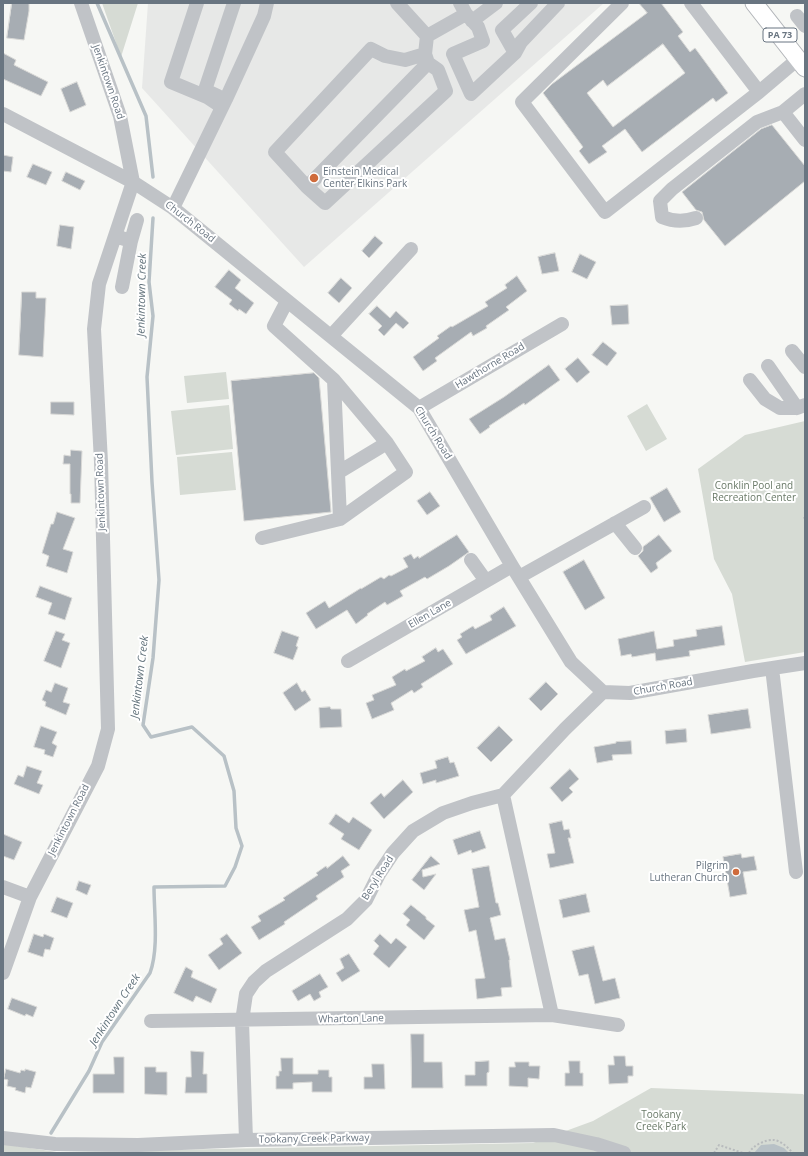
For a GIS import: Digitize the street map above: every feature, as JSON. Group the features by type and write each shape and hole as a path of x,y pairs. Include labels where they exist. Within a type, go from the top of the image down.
{"main road":[{"name":"PA 73","path":"754,3 803,65"}],"street":[{"name":"Jenkintown Road","path":"3,973 30,897 98,766 108,729 101,462 94,329 99,284 133,182 120,116 81,3"},
{"path":"197,3 171,82 224,103"},
{"path":"224,103 205,90 234,3"},
{"path":"173,208 264,16 267,3"},
{"path":"307,187 426,59 427,36 397,3"},
{"path":"427,36 466,13 496,3"},
{"path":"515,53 502,30 531,3"},
{"path":"466,13 478,27 483,41 453,54 471,94 515,53 521,42 558,3"},
{"path":"622,3 522,102 605,212 759,92 803,65"},
{"path":"691,3 759,92"},
{"path":"371,49 385,56 405,60 426,59 438,70 446,92 325,203 307,187 275,152 371,49"},
{"path":"696,218 688,221 672,221 662,217 660,202 672,189 757,122 783,112 805,94"},
{"path":"783,112 805,140"},
{"name":"Church Road","path":"3,114 133,182 173,208 419,408 571,662 603,692 630,693 805,663"},
{"path":"122,287 131,241 137,220"},
{"path":"115,236 131,241"},
{"path":"331,336 411,249"},
{"path":"262,538 340,519 406,472 387,443 334,380 274,326 287,301"},
{"name":"Hawthorne Road","path":"419,408 562,324"},
{"path":"792,351 805,367"},
{"path":"768,366 801,406"},
{"path":"334,380 340,519"},
{"path":"750,380 765,399 780,408 801,406"},
{"path":"339,472 387,443"},
{"name":"Ellen Lane","path":"348,661 486,581 516,572 644,507"},
{"path":"615,523 635,548"},
{"path":"471,560 486,581"},
{"path":"772,668 796,872"},
{"path":"552,1015 503,795 565,729 603,692"},
{"name":"Beryl Road","path":"246,1140 242,1021 246,994 254,982 266,971 347,919 366,900 379,874 393,853 413,832 443,813 472,803 503,795"},
{"path":"3,887 30,897"},
{"name":"Wharton Lane","path":"151,1021 242,1021 552,1015 618,1025"},
{"name":"Tookany Creek Parkway","path":"3,1138 55,1144 138,1145 246,1140 554,1136 596,1144 624,1153"}],"path":[{"path":"749,1153 750,1150 761,1142 774,1140 786,1146 793,1153"},
{"path":"714,1153 718,1144 743,1153"}],"shaded area":[{"name":"Einstein Medical Center Elkins Park","path":"148,3 604,3 304,267 142,88"},
{"path":"774,1144 784,1148 789,1153 754,1153 761,1145"}],"green space":[{"path":"102,3 138,3 121,57"},
{"path":"226,372 229,399 187,403 184,376"},
{"path":"647,404 667,439 646,451 627,416"},
{"path":"229,405 233,449 176,455 171,411"},
{"name":"Conklin Pool and Recreation Center","path":"805,421 805,652 745,662 732,594 714,559 698,469 745,435"},
{"path":"232,452 236,490 180,495 177,457"},
{"name":"Tookany Creek Park","path":"651,1088 803,1094 805,1096 805,1153 3,1153 3,1144 57,1152 533,1143 593,1121"}],"building":[{"path":"12,3 29,3 24,40 7,38"},
{"path":"639,3 661,3 683,32 678,36 690,52 695,48 728,93 716,102 713,98 642,152 625,129 602,146 607,152 589,164 579,151 583,147 543,93 552,84 647,13","holes":["663,44 685,73 613,127 587,93 603,80 607,86"]},
{"path":"3,53 16,60 14,65 48,82 41,96 3,79"},
{"path":"77,82 86,105 70,112 61,89"},
{"path":"772,125 805,166 805,181 725,246 704,220 702,212 696,210 682,192 761,129"},
{"path":"3,155 13,157 11,172 3,171"},
{"path":"33,164 52,172 46,185 27,177"},
{"path":"66,172 85,181 80,190 62,181"},
{"path":"60,225 74,227 71,249 57,246"},
{"path":"375,236 383,243 369,258 362,251"},
{"path":"555,253 559,271 542,274 538,257"},
{"path":"580,254 596,262 587,279 572,272"},
{"path":"229,270 241,280 235,288 254,303 246,314 239,309 238,311 229,304 232,300 215,287"},
{"path":"517,276 527,291 506,307 509,310 486,326 487,328 473,336 471,332 435,358 437,361 423,371 413,357 439,338 437,336 451,326 452,327 488,306 485,302 507,288 505,285"},
{"path":"341,278 352,288 339,303 328,293"},
{"path":"22,292 36,292 36,298 46,298 43,357 19,355"},
{"path":"628,305 629,324 612,325 610,306"},
{"path":"377,306 390,318 396,311 409,323 403,329 396,323 384,336 378,330 382,326 369,314"},
{"path":"603,342 617,353 607,366 592,355"},
{"path":"578,358 590,372 577,383 565,369"},
{"path":"549,365 560,380 525,405 524,403 489,426 490,427 480,434 469,419 504,397"},
{"path":"314,373 319,378 331,512 244,521 231,381"},
{"path":"51,402 74,402 74,415 51,414"},
{"path":"71,450 82,451 80,503 71,503 70,464 63,464 64,455 70,456"},
{"path":"667,488 681,512 664,522 650,498"},
{"path":"430,492 440,506 427,515 417,501"},
{"path":"57,512 75,518 63,549 73,552 67,573 46,566 49,556 42,553 51,524 53,524"},
{"path":"457,535 469,552 427,579 425,577 400,591 403,596 387,605 385,602 367,614 368,615 356,624 347,610 316,629 306,613 325,601 329,608 381,577 384,579 389,575 391,576 408,567 403,558 411,554 414,559 418,556 419,558"},
{"path":"659,535 672,551 656,563 658,568 651,573 638,556 643,551 643,547"},
{"path":"584,560 605,598 585,610 563,572"},
{"path":"40,586 72,598 65,620 48,614 52,603 36,597"},
{"path":"504,607 516,626 466,654 457,640 462,637 460,634 473,626 475,629 492,620 490,616"},
{"path":"722,626 725,645 689,651 690,656 656,661 655,653 632,657 631,654 621,656 618,639 654,631 657,649 674,646 673,640 697,636 696,630"},
{"path":"56,631 65,634 62,640 70,643 61,668 44,661"},
{"path":"282,631 299,637 296,646 298,647 293,660 274,653"},
{"path":"436,648 438,652 443,649 453,664 421,684 423,687 414,693 412,690 391,703 394,710 372,719 366,703 374,700 372,695 396,685 392,677 405,669 406,671 425,661 422,657"},
{"path":"546,682 558,694 541,711 529,699"},
{"path":"55,683 68,688 63,702 70,704 66,715 45,706 46,702 42,700 46,690 51,692"},
{"path":"297,683 302,692 305,690 311,700 295,711 283,693"},
{"path":"330,707 331,709 341,709 342,727 320,728 319,708"},
{"path":"748,709 751,728 711,734 708,715"},
{"path":"41,726 57,732 52,743 57,746 53,757 44,754 45,750 34,747"},
{"path":"499,726 513,740 491,762 477,748"},
{"path":"686,729 687,742 666,744 665,731"},
{"path":"631,741 632,754 612,755 613,760 597,763 594,747 616,742"},
{"path":"448,757 450,763 454,762 459,776 436,783 436,780 423,784 420,773 437,768 435,761"},
{"path":"27,766 42,771 37,783 43,785 39,794 14,784 18,775 23,777"},
{"path":"570,769 579,779 569,788 573,792 562,802 550,788"},
{"path":"403,780 413,792 384,819 370,803 381,793 384,797"},
{"path":"336,814 349,823 353,817 372,830 359,850 341,839 344,834 329,824"},
{"path":"562,821 564,830 569,829 571,838 568,838 574,863 550,868 547,854 555,853 549,824"},
{"path":"480,831 486,848 472,853 471,850 458,855 453,840"},
{"path":"3,834 22,842 14,860 3,856"},
{"path":"741,854 742,858 754,856 757,870 743,872 747,894 730,897 723,857"},
{"path":"343,856 350,865 341,871 344,877 316,896 318,899 284,922 285,924 259,940 251,927 261,921 258,916 285,900 283,898 318,875 316,873 326,866 327,868"},
{"path":"431,856 440,864 422,870 423,877 436,874 424,890 412,880"},
{"path":"489,866 496,903 498,903 501,915 490,918 495,940 505,938 510,960 512,987 501,988 502,996 477,999 475,979 485,978 476,930 469,932 464,910 479,907 472,869"},
{"path":"79,881 91,885 87,895 76,890"},
{"path":"586,894 590,912 563,918 559,900"},
{"path":"57,897 73,903 67,918 51,912"},
{"path":"411,905 435,926 424,940 406,925 410,920 403,914"},
{"path":"34,934 43,937 44,934 54,938 50,950 45,949 43,957 28,952"},
{"path":"227,934 242,953 219,970 208,955 223,944 220,939"},
{"path":"380,934 391,944 396,938 407,947 389,968 373,954 379,946 374,941"},
{"path":"594,946 603,981 615,978 620,998 595,1004 588,974 579,976 572,951"},
{"path":"349,954 360,971 342,982 336,973 344,968 340,959"},
{"path":"186,967 193,971 191,977 217,989 211,1003 196,996 193,1002 174,993"},
{"path":"320,974 328,987 319,992 321,997 314,1001 310,994 298,1001 292,991"},
{"path":"12,998 37,1007 33,1017 26,1014 25,1016 8,1009"},
{"path":"411,1034 424,1034 424,1062 442,1062 443,1088 412,1088"},
{"path":"191,1051 204,1052 203,1074 207,1074 207,1093 185,1093 186,1077 191,1077"},
{"path":"614,1056 625,1056 626,1066 633,1066 633,1076 628,1076 628,1083 609,1084 608,1065 614,1065"},
{"path":"114,1057 124,1057 124,1093 93,1093 93,1074 114,1074"},
{"path":"281,1058 293,1058 293,1074 318,1074 318,1070 329,1070 329,1077 332,1077 332,1092 312,1092 312,1082 293,1083 293,1089 276,1089 276,1076 279,1076 279,1071 281,1071"},
{"path":"489,1061 487,1086 465,1086 465,1075 475,1075 475,1062"},
{"path":"569,1061 580,1061 580,1073 583,1073 583,1086 565,1086 565,1073 569,1073"},
{"path":"515,1062 529,1062 529,1066 540,1066 539,1079 528,1078 528,1087 509,1086 509,1067 515,1067"},
{"path":"372,1064 384,1064 385,1089 364,1089 364,1077 372,1077"},
{"path":"145,1067 156,1067 156,1072 167,1072 167,1095 145,1094"},
{"path":"6,1069 20,1073 21,1070 25,1071 25,1069 36,1072 31,1088 26,1087 25,1093 15,1090 16,1088 7,1086 8,1080 4,1079"}],"waterway":[{"name":"Jenkintown Creek","path":"97,3 146,116 153,177"},
{"name":"Jenkintown Creek","path":"51,1133 89,1071 102,1042 150,973 153,963 155,942 154,887 225,886 235,867 242,846 236,828 234,791 224,756 192,727 151,737 143,725 153,658 159,580 152,482 147,377 153,316 149,282 153,218"}],"place":[{"name":"Einstein Medical Center Elkins Park","path":"314,178"},
{"name":"Pilgrim Lutheran Church","path":"736,872"}]}
